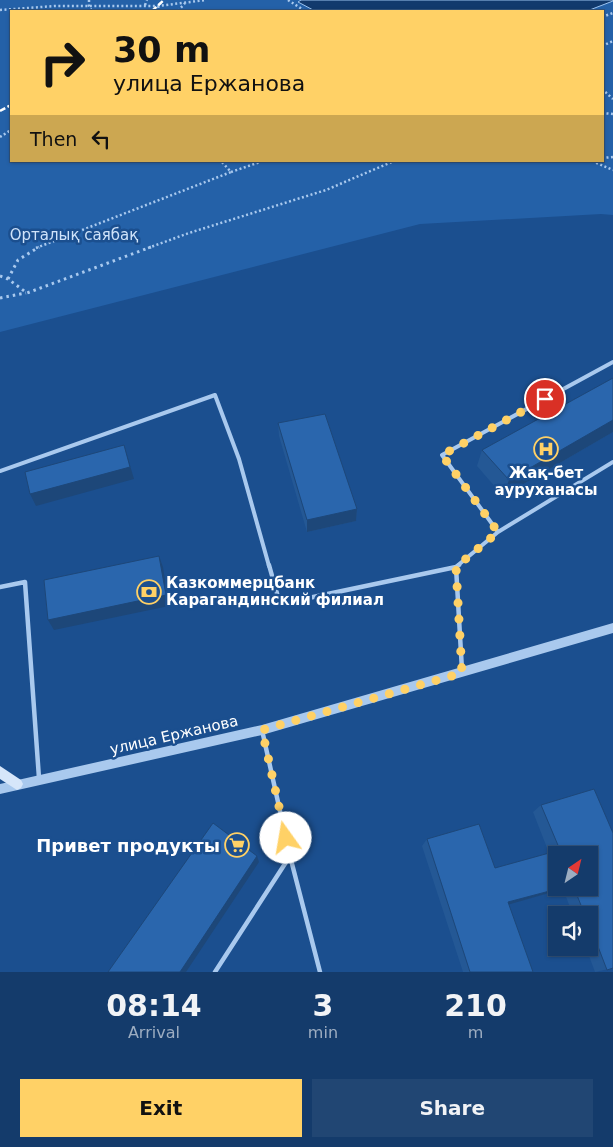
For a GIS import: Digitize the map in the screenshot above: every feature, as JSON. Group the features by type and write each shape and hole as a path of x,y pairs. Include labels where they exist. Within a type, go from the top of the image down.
{"main road":[{"path":"0,772 17,784"}],"street":[{"name":"улица Ержанова","path":"0,789 262,730 613,628"}],"lane":[{"path":"498,532 442,455 613,362"},
{"path":"0,471 215,395 239,459 280,604 456,567 498,532 613,462"},
{"path":"456,567 462,673"},
{"path":"0,587 26,582 39,780"},
{"path":"262,730 290,856 320,972"},
{"path":"214,972 290,856"}],"path":[{"path":"89,0 91,10"},
{"path":"145,5 147,0"},
{"path":"0,10 89,6 158,6 206,0"},
{"path":"288,0 303,10"},
{"path":"179,10 186,2"},
{"path":"158,6 160,10"},
{"path":"222,162 231,172"},
{"path":"8,279 18,260 32,250 138,207 260,162"},
{"path":"0,298 26,293 189,233 326,190 392,162"},
{"path":"594,162 613,170"},
{"path":"0,276 8,279 26,293"}],"green space":[{"name":"Орталық саябақ","path":"0,0 613,0 613,215 601,214 420,224 0,332"}],"shaded area":[{"path":"301,0 613,0 590,10 313,10 298,2"}],"building":[{"name":"Жақ-бет ауруханасы","path":"613,378 613,420 509,480 482,450"},
{"path":"325,414 357,509 307,520 278,423"},
{"path":"124,445 130,467 30,494 25,472"},
{"path":"159,556 166,595 48,620 44,580"},
{"path":"594,789 613,833 613,968 607,970 598,946 598,906 581,906 577,896 598,896 598,846 558,846 541,805"},
{"path":"213,823 257,856 180,972 108,972"},
{"path":"479,824 495,868 548,853 548,891 508,902 533,972 470,972 427,839"}],"railway":[{"path":"153,10 164,0"},
{"path":"0,111 10,106"}],"place":[{"name":"Жақ-бет ауруханасы","path":"546,449"},
{"name":"Казкоммерцбанк Карагандинский филиал","path":"149,592"},
{"name":"Привет продукты","path":"237,845"}],"route":[{"path":"286,838 262,730 462,673 456,567 498,532 442,455 545,399"}]}
